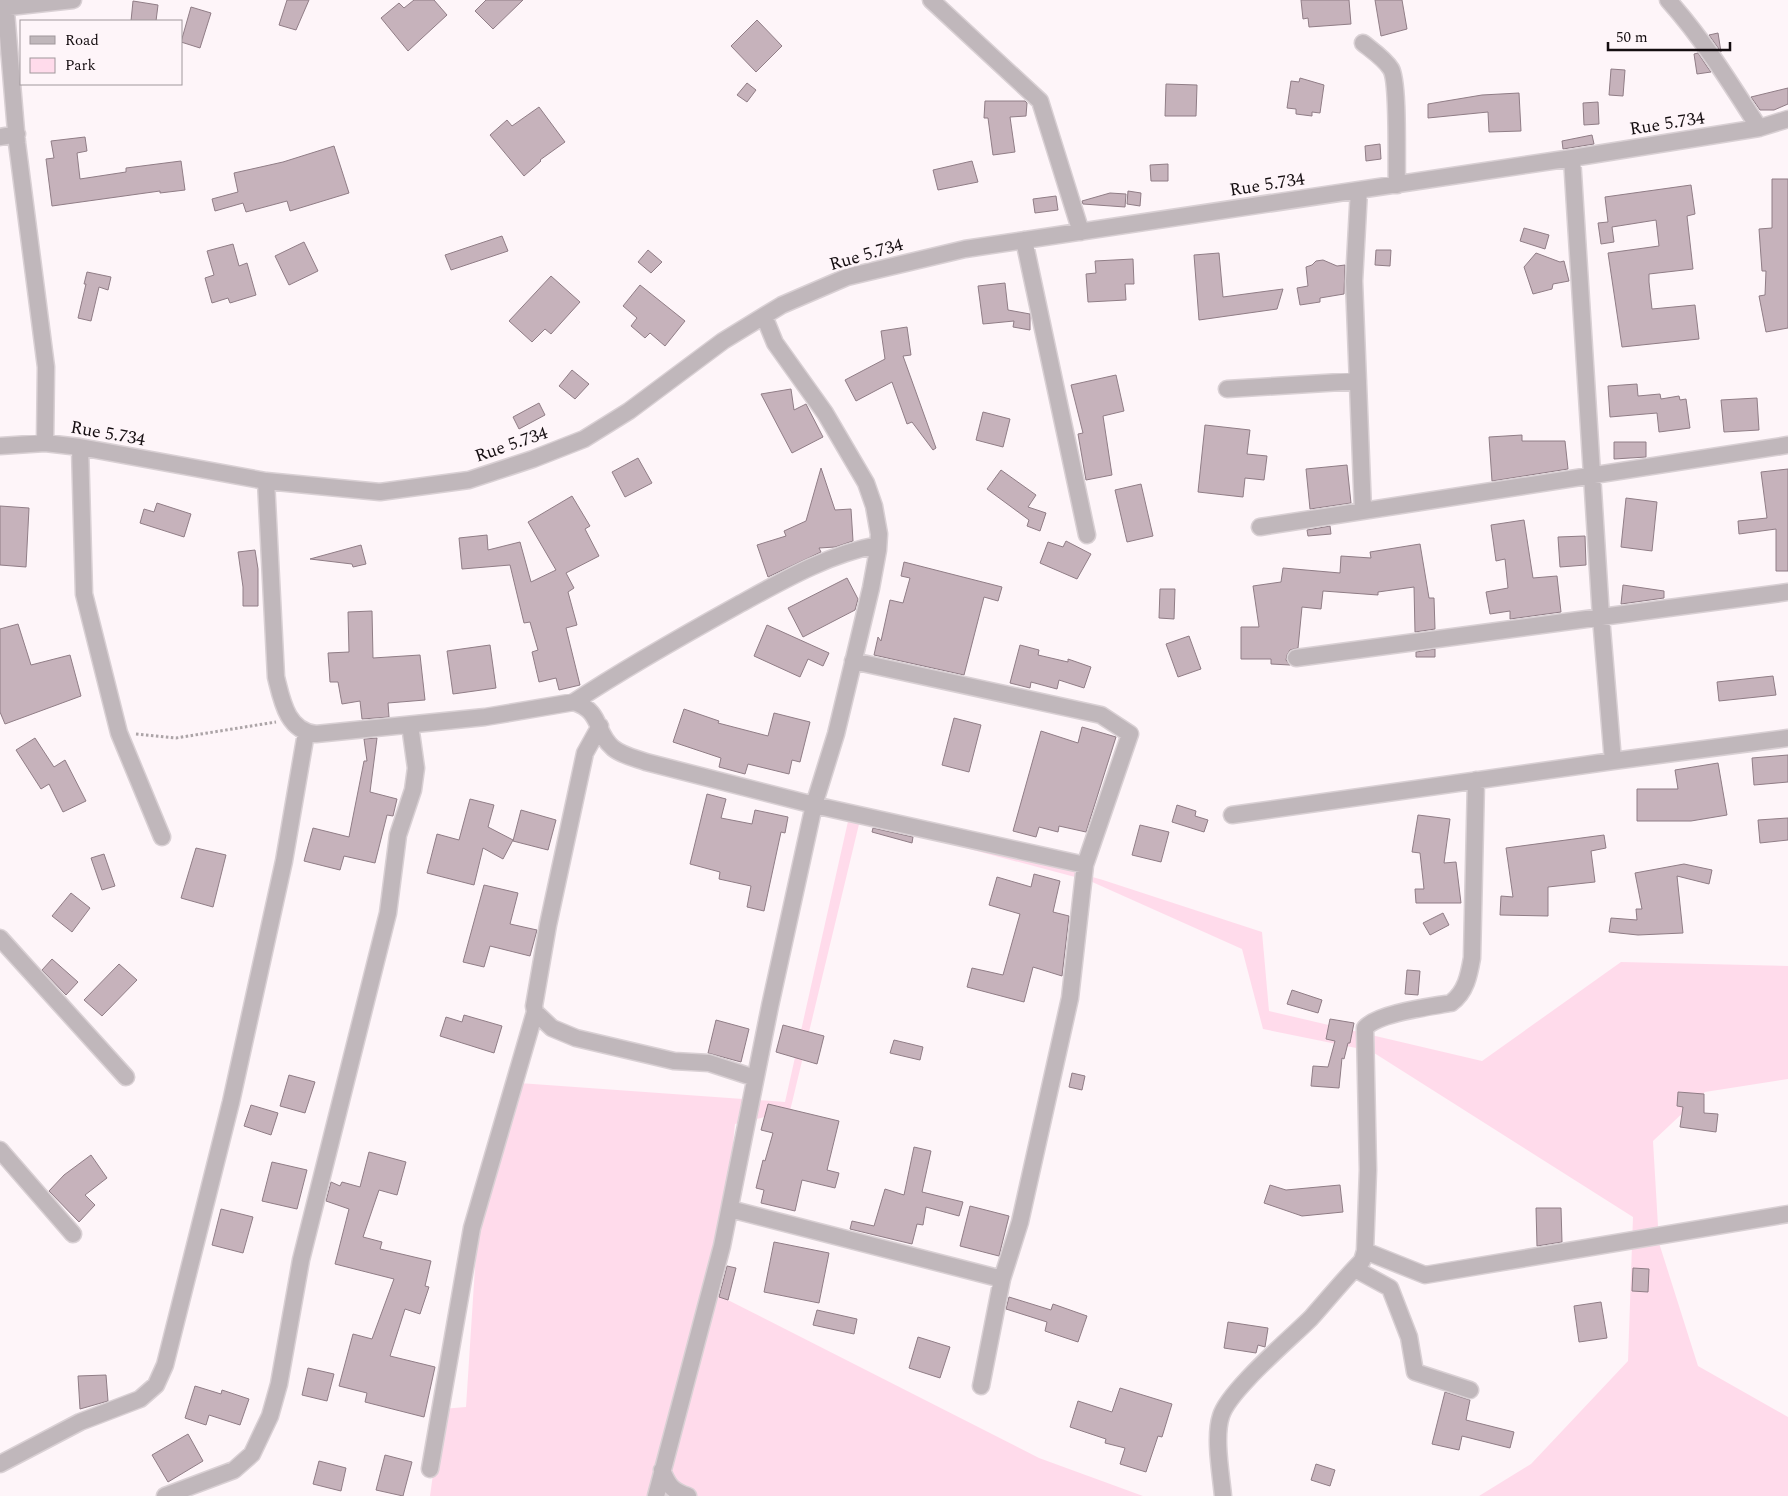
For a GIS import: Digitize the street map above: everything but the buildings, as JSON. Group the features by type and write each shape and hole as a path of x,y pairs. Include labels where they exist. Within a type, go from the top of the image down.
{"street":[{"path":"45,443 46,367 17,134 4,5 73,0"},
{"path":"931,0 1040,101 1081,232"},
{"path":"1668,0 1684,18 1721,68 1759,128"},
{"path":"1363,43 1388,64 1393,72 1396,89 1397,184"},
{"name":"Rue 5.734","path":"0,446 45,443 80,447 266,482 380,492 469,480 534,459 584,439 629,411 723,341 782,305 847,277 965,249 1572,158 1759,128 1788,120"},
{"path":"0,137 17,134"},
{"path":"1572,158 1601,617 1613,761"},
{"path":"1359,190 1354,281 1363,511"},
{"path":"1024,240 1087,535"},
{"path":"656,1496 730,1209 755,1078 814,805 836,734 871,588 879,534 874,506 866,483 825,413 775,343 764,316"},
{"path":"1227,389 1358,381"},
{"path":"1260,527 1788,445"},
{"path":"80,447 84,594 119,733 162,837"},
{"path":"266,482 276,677 282,702 291,720 306,733 486,717 574,702 702,624 792,576 847,553 878,544"},
{"path":"1296,658 1788,592"},
{"path":"853,662 1101,714 1130,734 1085,864 1070,998 1020,1222 1002,1279 981,1386"},
{"path":"574,702 590,710 605,738 622,754 814,805 1085,864"},
{"path":"165,1496 234,1470 252,1454 270,1416 280,1384 301,1260 388,913 398,835 413,790 416,768 410,724"},
{"path":"430,1469 472,1228 535,1012 534,1006 548,925 585,753 600,726"},
{"path":"0,1464 80,1422 140,1399 156,1385 162,1372 200,1230 233,1092 284,862 306,733"},
{"path":"1232,816 1476,780 1788,738"},
{"path":"1223,1496 1219,1434 1221,1416 1227,1404 1245,1382 1311,1317 1362,1262 1365,1251 1368,1170 1364,1028 1370,1023 1395,1015 1451,1003 1456,999 1468,980 1472,958 1476,780"},
{"path":"0,938 126,1077"},
{"path":"535,1012 552,1028 576,1038 674,1061 709,1063 755,1078"},
{"path":"0,1150 73,1234"},
{"path":"730,1209 1002,1279"},
{"path":"1365,1251 1426,1275 1788,1214"},
{"path":"1354,1269 1390,1288 1409,1337 1415,1372 1470,1390"},
{"path":"662,1470 668,1486 677,1493 688,1496"}],"path":[{"path":"119,733 176,738 291,720"}],"green space":[{"path":"851,808 1103,880 1262,932 1269,1011 1482,1061 1621,962 1788,966 1788,1079 1705,1092 1653,1141 1659,1243 1698,1366 1788,1417 1788,1496 1479,1496 1531,1464 1628,1361 1633,1217 1371,1051 1263,1029 1242,949 1090,881 860,820 790,1111 735,1124 718,1295 1039,1458 1143,1496 430,1496 442,1409 466,1407 479,1206 519,1083 785,1102"}]}
